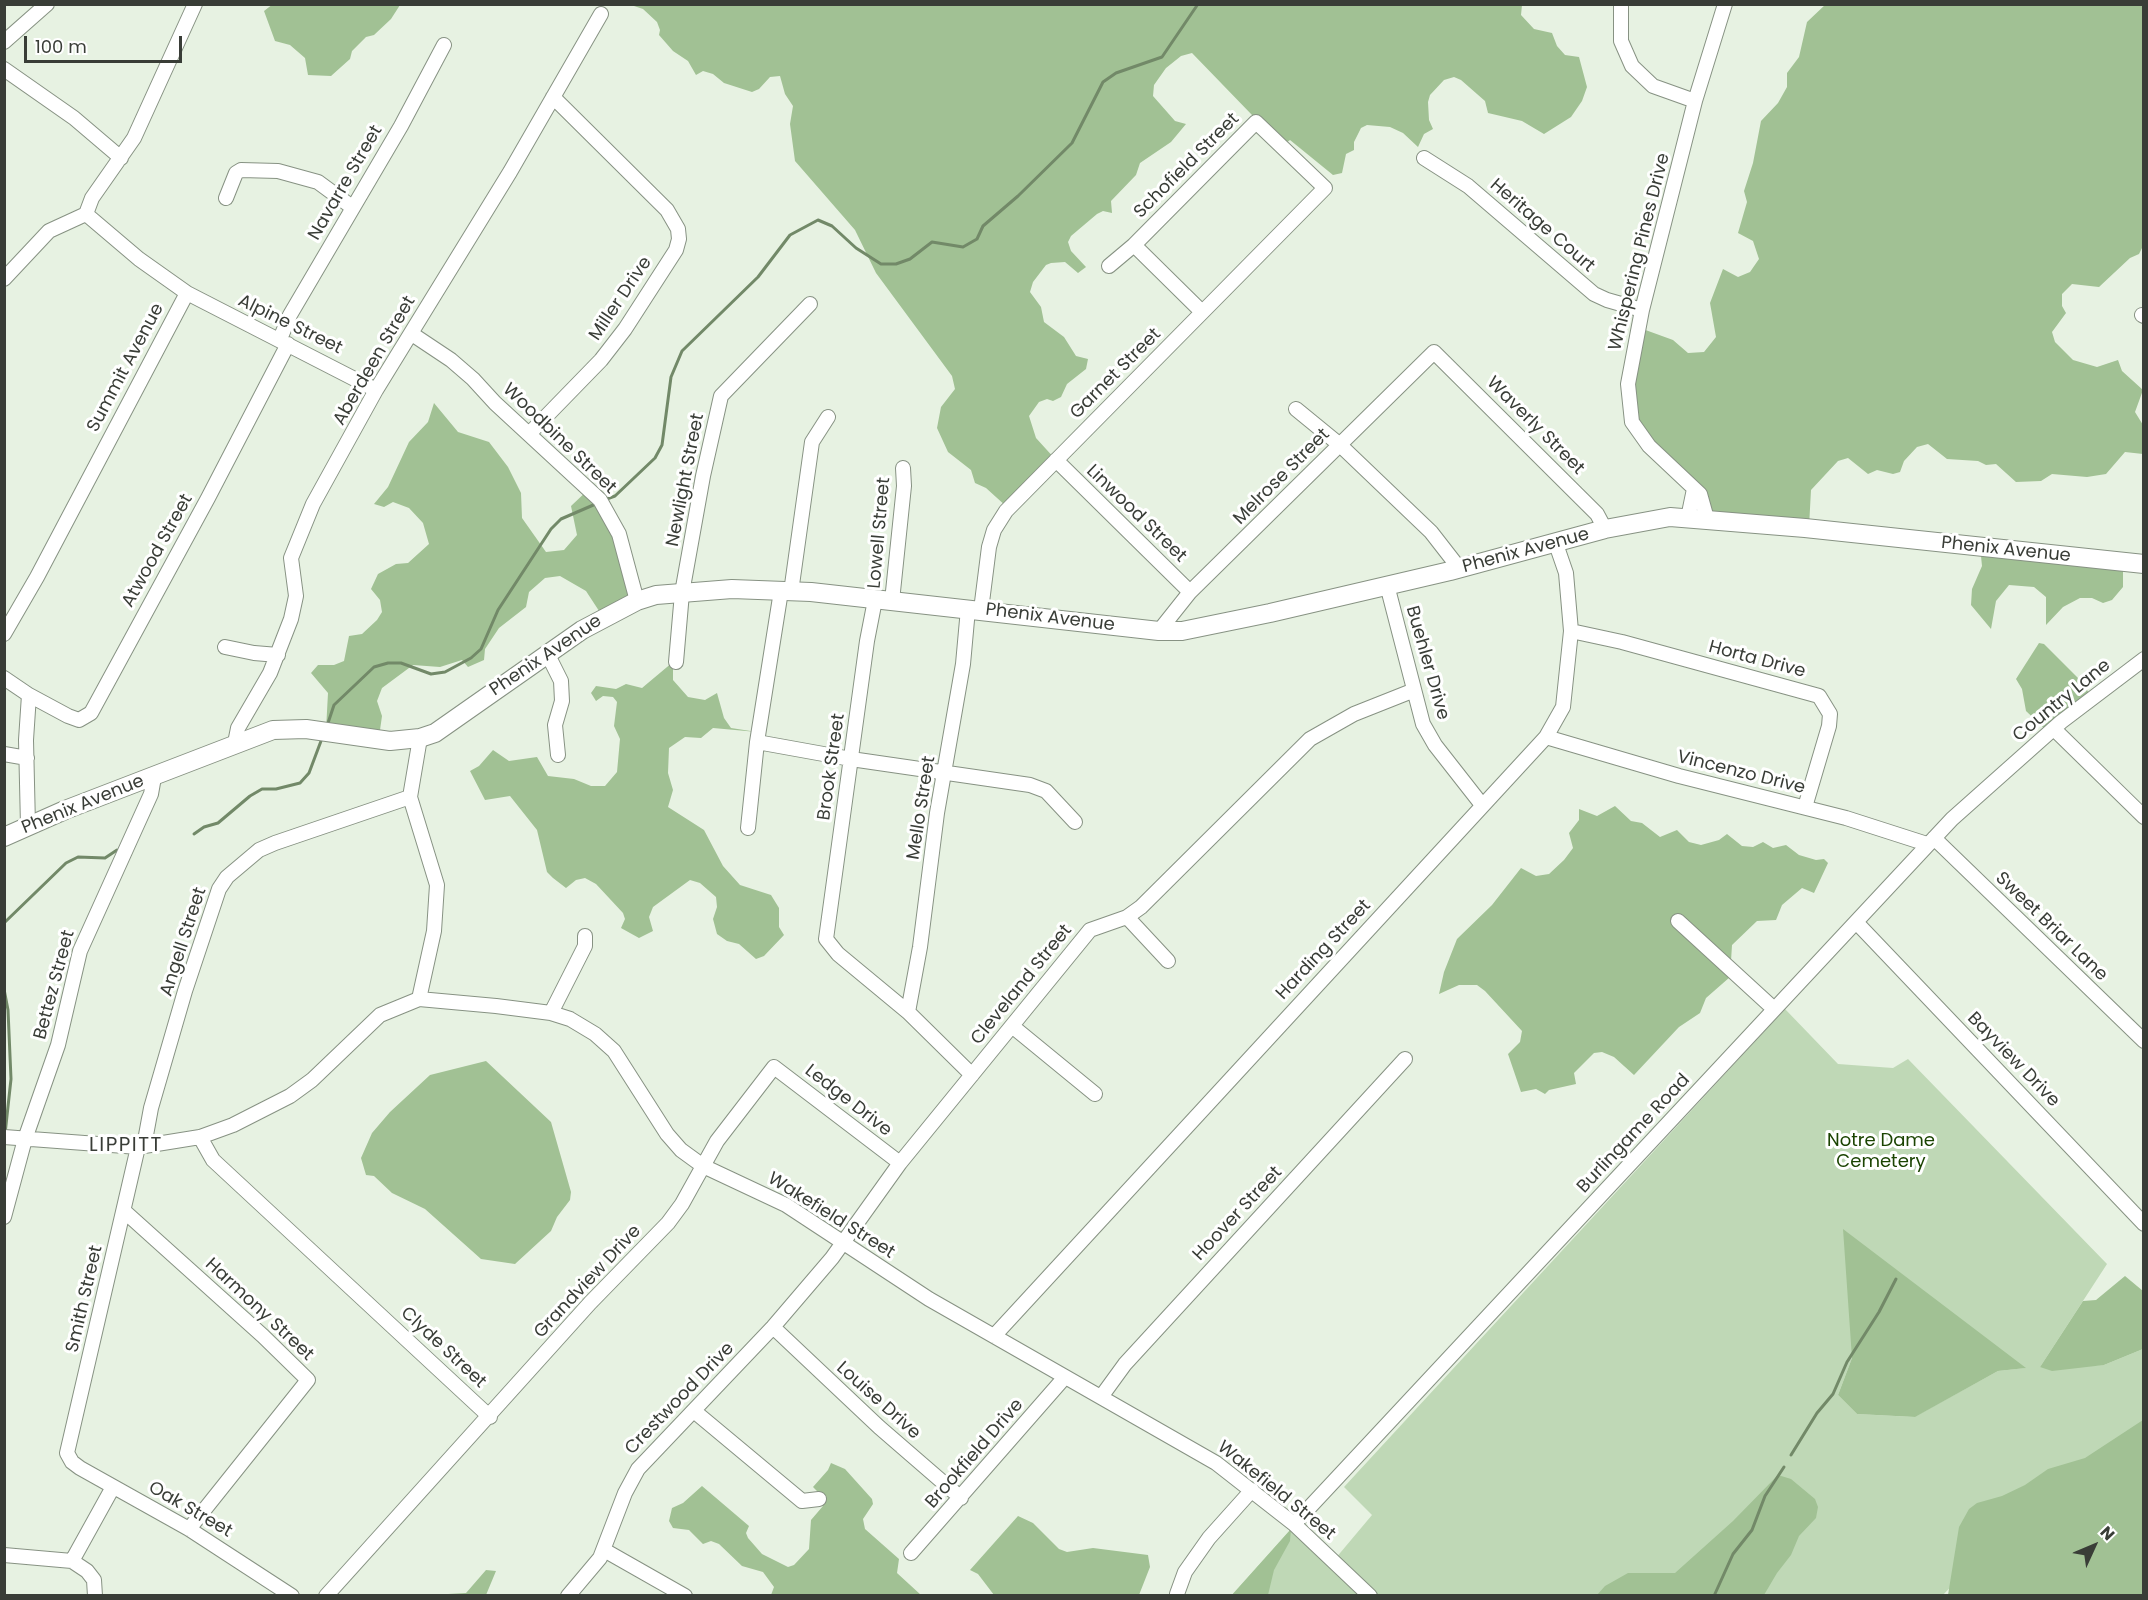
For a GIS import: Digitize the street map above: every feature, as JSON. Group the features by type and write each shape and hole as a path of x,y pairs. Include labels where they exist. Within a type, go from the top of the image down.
{"main road":[{"name":"Phenix Avenue","path":"4,837 235,743 273,730 292,729 390,741 420,738 435,733 547,653 608,614 656,595 732,589 811,592 1159,631 1182,631 1225,624 1459,568 1652,518 1707,519 2144,564"}],"street":[{"path":"4,42 47,4"},
{"path":"4,279 49,231 86,214 92,198 134,138 195,4"},
{"path":"1621,4 1621,41 1632,66 1653,86 1695,100"},
{"name":"Whispering Pines Drive","path":"1707,519 1704,501 1649,446 1629,415 1628,384 1642,310 1695,100 1725,4"},
{"name":"Aberdeen Street","path":"235,743 238,728 278,655 296,596 291,558 312,504 376,390 412,334 601,14"},
{"name":"Navarre Street","path":"284,341 290,315 444,45"},
{"path":"4,69 82,124 121,158"},
{"name":"Miller Drive","path":"529,434 601,360 625,329 676,250 679,239 675,221 553,97"},
{"name":"Schofield Street","path":"1202,312 1134,245 1256,122 1325,188"},
{"name":"Heritage Court","path":"1424,158 1468,186 1594,294 1615,303 1642,310"},
{"path":"226,198 236,173 241,170 278,171 318,182 352,207"},
{"name":"Garnet Street","path":"975,609 994,530 1006,511 1325,188"},
{"name":"Summit Avenue","path":"4,634 42,568 186,293 139,259 86,214"},
{"path":"1109,266 1134,245"},
{"name":"Alpine Street","path":"186,293 284,341 376,390"},
{"name":"Newlight Street","path":"675,662 682,592 703,476 721,396 810,304"},
{"name":"Woodbine Street","path":"412,334 451,360 604,506 619,534 637,601"},
{"name":"Atwood Street","path":"29,695 79,720 91,713 208,498 284,341"},
{"name":"Melrose Street","path":"1159,631 1190,592 1434,352"},
{"name":"Waverly Street","path":"1434,352 1590,506 1602,519 1605,529"},
{"path":"1296,409 1340,445 1431,532 1459,568"},
{"path":"748,828 757,742 812,442 828,417"},
{"name":"Linwood Street","path":"1056,460 1190,592"},
{"name":"Lowell Street","path":"884,600 904,486 903,468"},
{"path":"1688,518 1694,489"},
{"name":"Harding Street","path":"994,1336 1546,737 1563,707 1571,631 1566,573 1556,544"},
{"name":"Buehler Drive","path":"1387,585 1412,691 1428,736 1482,805"},
{"name":"Brook Street","path":"884,600 851,759 826,939 838,954 908,1012"},
{"name":"Mello Street","path":"908,1012 913,996 937,813 975,609"},
{"name":"Horta Drive","path":"1571,631 1622,642 1819,696 1830,714 1829,726 1805,807"},
{"path":"225,647 278,655"},
{"path":"547,653 561,681 562,701 555,725 558,755"},
{"name":"Country Lane","path":"2004,772 2054,729 2144,659"},
{"path":"4,678 29,695 28,826"},
{"name":"Cleveland Street","path":"841,1242 900,1163 1090,930 1127,917 1141,907 1310,739 1353,714 1412,691"},
{"path":"2054,729 2144,817"},
{"name":"Vincenzo Drive","path":"1546,737 1668,773 1931,841"},
{"path":"419,999 434,931 437,885 410,797 420,738"},
{"path":"757,742 1041,788 1075,822"},
{"path":"4,754 27,758"},
{"name":"Burlingame Road","path":"1294,1524 1931,841 2004,772"},
{"name":"Bettez Street","path":"4,1217 25,1139 58,1045 87,933 105,900 151,794 154,777"},
{"name":"Angell Street","path":"141,1147 185,991 219,889 227,877 260,850 275,843 410,797"},
{"name":"Sweet Briar Lane","path":"1931,841 2144,1041"},
{"path":"1127,917 1168,961"},
{"path":"1678,921 1774,1009"},
{"name":"Bayview Drive","path":"1856,922 2144,1224"},
{"path":"550,1013 585,946 585,936"},
{"name":"Wakefield Street","path":"4,1137 141,1147 200,1137 233,1125 290,1096 312,1080 380,1015 419,999 550,1013 582,1024 606,1042 622,1062 667,1134 681,1149 703,1166 786,1205 929,1299 1216,1462 1294,1524 1370,1596"},
{"path":"908,1012 972,1075"},
{"path":"1012,1026 1095,1094"},
{"name":"Hoover Street","path":"1101,1397 1125,1364 1405,1059"},
{"name":"Grandview Drive","path":"490,1417 590,1304 668,1223 744,1103 774,1067"},
{"name":"Ledge Drive","path":"774,1067 900,1163"},
{"name":"Clyde Street","path":"200,1137 213,1160 490,1417"},
{"name":"Smith Street","path":"69,1458 67,1453 141,1147"},
{"name":"Harmony Street","path":"124,1211 308,1380 189,1529"},
{"name":"Crestwood Drive","path":"568,1596 594,1566 604,1550 633,1477 773,1327 832,1258 841,1242"},
{"name":"Louise Drive","path":"773,1327 829,1381 961,1498"},
{"name":"Brookfield Drive","path":"910,1553 961,1498 1065,1377"},
{"path":"694,1411 802,1501 819,1499"},
{"path":"327,1596 422,1487 490,1417"},
{"name":"Oak Street","path":"69,1458 113,1487 189,1529 292,1596"},
{"path":"72,1561 113,1487"},
{"path":"1177,1594 1185,1572 1209,1538 1252,1490"},
{"path":"604,1550 685,1596"},
{"path":"4,1555 72,1561 92,1577 96,1586 95,1596"}],"green space":[{"path":"273,4 400,5 391,19 374,35 366,37 352,51 350,59 331,76 308,75 305,58 290,45 275,41 264,11"},
{"path":"1826,4 2143,5 2143,246 2139,254 2130,258 2099,287 2072,284 2062,294 2062,306 2066,313 2052,332 2055,342 2073,360 2097,367 2118,360 2122,371 2143,390 2135,412 2143,425 2143,454 2125,452 2106,474 2087,477 2052,474 2041,481 2016,482 1996,464 1986,465 1978,461 1947,459 1928,444 1917,447 1904,461 1900,472 1893,474 1877,470 1868,474 1848,458 1838,461 1811,490 1809,527 1711,520 1628,415 1640,328 1673,340 1688,353 1704,352 1716,337 1710,303 1723,269 1738,277 1750,272 1759,259 1753,241 1738,233 1747,202 1744,191 1753,163 1761,121 1778,103 1787,87 1787,73 1799,57 1807,22"},
{"path":"631,5 1522,5 1521,15 1534,29 1552,33 1557,46 1565,55 1579,57 1587,87 1582,101 1571,117 1544,134 1522,121 1488,113 1485,101 1461,80 1454,77 1444,80 1430,95 1429,120 1433,129 1424,134 1418,147 1403,133 1390,127 1367,125 1361,128 1354,142 1354,150 1346,154 1342,173 1333,175 1290,140 1282,146 1192,53 1181,56 1166,68 1154,85 1153,96 1175,121 1186,124 1171,142 1140,163 1136,175 1111,201 1112,213 1103,211 1097,214 1071,236 1068,242 1071,251 1086,267 1078,273 1065,262 1051,263 1046,265 1033,282 1030,292 1041,307 1044,322 1064,337 1076,356 1088,359 1086,369 1067,384 1061,397 1053,401 1047,399 1039,402 1029,416 1036,438 1056,460 1007,507 986,488 975,483 971,470 948,452 937,428 941,407 955,389 952,376 876,273 855,230 795,161 790,124 793,106 785,94 780,76 770,77 759,89 752,92 724,83 713,74 703,71 696,75 688,61 673,51 659,35 657,22 643,9"},
{"path":"434,403 458,432 489,442 508,467 521,493 522,518 546,552 564,550 577,535 571,506 589,489 603,501 637,597 603,617 586,591 560,576 545,578 529,592 526,607 499,628 485,649 484,660 468,667 462,660 440,667 413,665 382,688 377,701 382,716 379,737 326,730 328,693 311,673 318,665 334,665 344,661 349,636 362,634 377,620 382,612 380,600 371,589 378,574 396,564 408,563 429,544 423,523 409,508 393,502 384,507 374,504 388,487 409,442 428,422"},
{"path":"1980,546 2123,561 2123,587 2112,600 2103,603 2092,598 2080,598 2063,607 2046,625 2046,597 2034,587 2009,585 1996,601 1991,629 1971,605 1972,589 1982,566"},
{"path":"2039,643 2044,644 2082,682 2092,698 2049,733 2026,711 2022,689 2016,679"},
{"path":"673,662 673,680 688,697 705,700 717,693 724,718 731,728 757,732 713,728 701,738 685,737 669,748 668,773 673,790 668,807 704,830 723,866 740,885 771,895 779,908 779,927 784,935 764,956 756,959 739,944 727,941 717,934 713,919 717,907 716,897 700,883 690,880 653,907 649,917 653,931 639,938 621,928 625,919 623,913 596,884 585,878 576,880 566,888 547,872 537,830 510,796 485,800 470,771 479,766 493,750 509,761 537,757 548,776 574,779 591,786 605,786 617,772 620,739 614,726 617,702 613,697 603,696 596,701 591,693 596,686 616,689 626,684 642,688"},
{"path":"1615,806 1631,821 1642,823 1660,837 1677,830 1689,842 1701,845 1719,840 1727,834 1742,846 1753,847 1763,842 1773,848 1786,845 1799,855 1816,860 1824,859 1828,863 1814,893 1802,888 1782,905 1776,920 1757,921 1732,945 1730,977 1706,998 1700,1013 1679,1027 1634,1075 1614,1057 1602,1052 1594,1053 1574,1073 1576,1084 1549,1090 1545,1094 1536,1089 1521,1092 1508,1054 1520,1042 1522,1031 1477,985 1459,985 1439,994 1444,972 1457,939 1492,905 1521,868 1536,876 1549,874 1564,860 1573,848 1569,833 1579,820 1579,809 1597,816"},
{"name":"Notre Dame Cemetery","path":"1785,1009 1838,1064 1893,1068 1908,1059 2107,1264 2040,1367 2104,1365 2143,1349 2143,1424 2011,1523 1943,1595 1231,1596 1291,1529 1330,1565 1372,1515 1344,1487","holes":["1852,1358 2025,1368 1998,1371 1914,1417 1857,1414 1838,1395"]},
{"path":"486,1061 551,1122 571,1192 570,1200 557,1217 551,1231 515,1264 481,1259 425,1209 392,1193 374,1176 366,1175 361,1158 372,1133 390,1112 430,1075"},
{"path":"1843,1229 2026,1368 1998,1371 1915,1417 1857,1414 1838,1395 1852,1358"},
{"path":"2125,1276 2143,1291 2143,1349 2104,1365 2052,1371 2040,1367 2083,1301 2096,1300"},
{"path":"2143,1420 2143,1595 1948,1595 1959,1527 1969,1509 1977,1503 2002,1496 2025,1485 2048,1469 2085,1458"},
{"path":"831,1463 845,1469 872,1499 873,1504 863,1519 865,1529 899,1559 897,1573 921,1595 771,1595 774,1587 763,1572 742,1566 719,1544 711,1541 703,1544 689,1530 673,1528 669,1521 672,1508 683,1503 702,1486 749,1526 746,1533 748,1538 762,1554 788,1567 794,1565 809,1549 811,1520 823,1506 824,1498 813,1487"},
{"path":"1778,1475 1791,1479 1815,1499 1818,1507 1816,1518 1799,1536 1791,1555 1764,1595 1597,1595 1605,1586 1628,1573 1675,1573 1733,1521"},
{"path":"1018,1516 1033,1523 1059,1549 1067,1552 1093,1548 1148,1555 1150,1567 1139,1595 994,1595 978,1574 970,1570"},
{"path":"1291,1529 1290,1541 1274,1570 1268,1595 1231,1596"},
{"path":"486,1570 496,1571 486,1595 430,1595 466,1593"}],"waterway":[{"path":"604,500 615,496 655,458 662,445 671,377 682,351 758,277 790,235 818,220 832,226 856,248 881,264 896,264 910,259 932,242 963,247 977,239 983,226 1018,196 1072,143 1103,82 1116,73 1162,57 1198,4"},
{"path":"328,723 334,705 374,667 388,663 401,663 431,674 445,672 471,658 481,649 498,610 551,529 561,519 598,503"},
{"path":"194,834 204,827 218,823 262,789 276,789 300,783 309,773 321,741"},
{"path":"4,923 66,863 78,857 105,858 117,850"},
{"path":"4,989 8,1010 11,1079 5,1134"},
{"path":"1791,1455 1817,1413 1833,1394 1847,1362 1879,1312 1896,1279"},
{"path":"1714,1596 1733,1554 1752,1530 1765,1496 1784,1467"}],"district":[{"name":"LIPPITT","path":"126,1146"}]}
